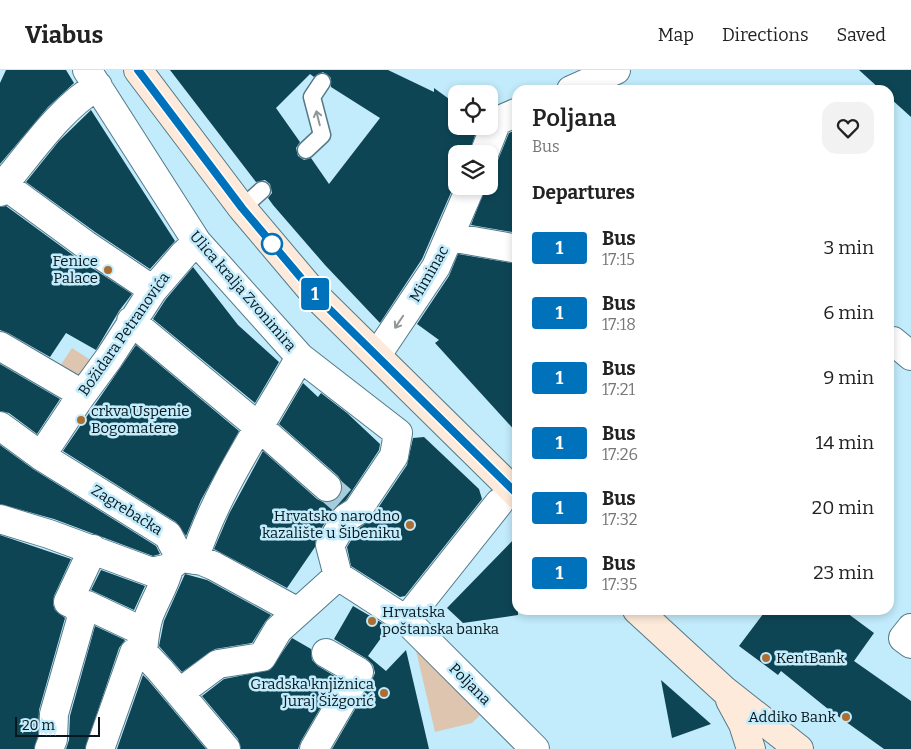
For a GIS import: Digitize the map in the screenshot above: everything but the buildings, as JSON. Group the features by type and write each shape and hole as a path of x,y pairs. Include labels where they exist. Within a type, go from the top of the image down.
{"main road":[{"path":"138,70 242,208 318,298 377,356 508,499"},
{"path":"642,615 724,690 799,749"},
{"path":"724,690 744,724 751,749"}],"street":[{"path":"582,85 616,70"},
{"path":"92,78 81,96 1,186 153,290"},
{"name":"Ulica kralja Zvonimira","path":"92,78 197,242 300,357 398,433 394,456 357,511 339,502"},
{"path":"488,145 497,121 512,115"},
{"name":"Miminac","path":"377,356 436,267 467,195"},
{"path":"450,237 512,248"},
{"name":"Božidara Petranovića","path":"41,456 82,394 109,358 131,321 153,290 197,242"},
{"path":"131,321 260,428 339,502 330,545 338,576 288,606 278,630 262,657 218,664 179,693"},
{"path":"0,346 82,394"},
{"path":"100,749 134,653 144,642 181,562 215,510 236,466 300,357"},
{"name":"Zagrebačka","path":"0,426 41,456 168,535 181,562"},
{"path":"400,616 508,499"},
{"path":"0,519 93,549 152,572 181,562 214,566 288,606"},
{"path":"93,549 68,602 76,606 87,605 144,642 160,670 226,749"},
{"name":"Poljana","path":"338,576 400,616 535,749"},
{"path":"49,749 53,739 54,714 82,616 76,606"},
{"path":"911,628 903,638 911,644"},
{"path":"314,749 359,672 326,653"}],"lane":[{"path":"306,150 322,136 312,96 322,82"},
{"path":"242,208 262,190"}],"shaded area":[{"path":"72,348 92,361 76,385 56,372"},
{"path":"415,646 480,715 472,723 435,732"}],"tunnel":[{"path":"327,487 342,500"}],"bus line":[{"name":"1","path":"138,70 242,208 318,298 512,489"}],"place":[{"name":"Fenice Palace","path":"108,270"},
{"name":"crkva Uspenie Bogomatere","path":"81,420"},
{"name":"Hrvatsko narodno kazalište u Šibeniku","path":"410,525"},
{"name":"Hrvatska poštanska banka","path":"372,621"},
{"name":"KentBank","path":"766,658"},
{"name":"Gradska knjižnica Juraj Šižgorić","path":"384,693"},
{"name":"Addiko Bank","path":"846,717"}]}
